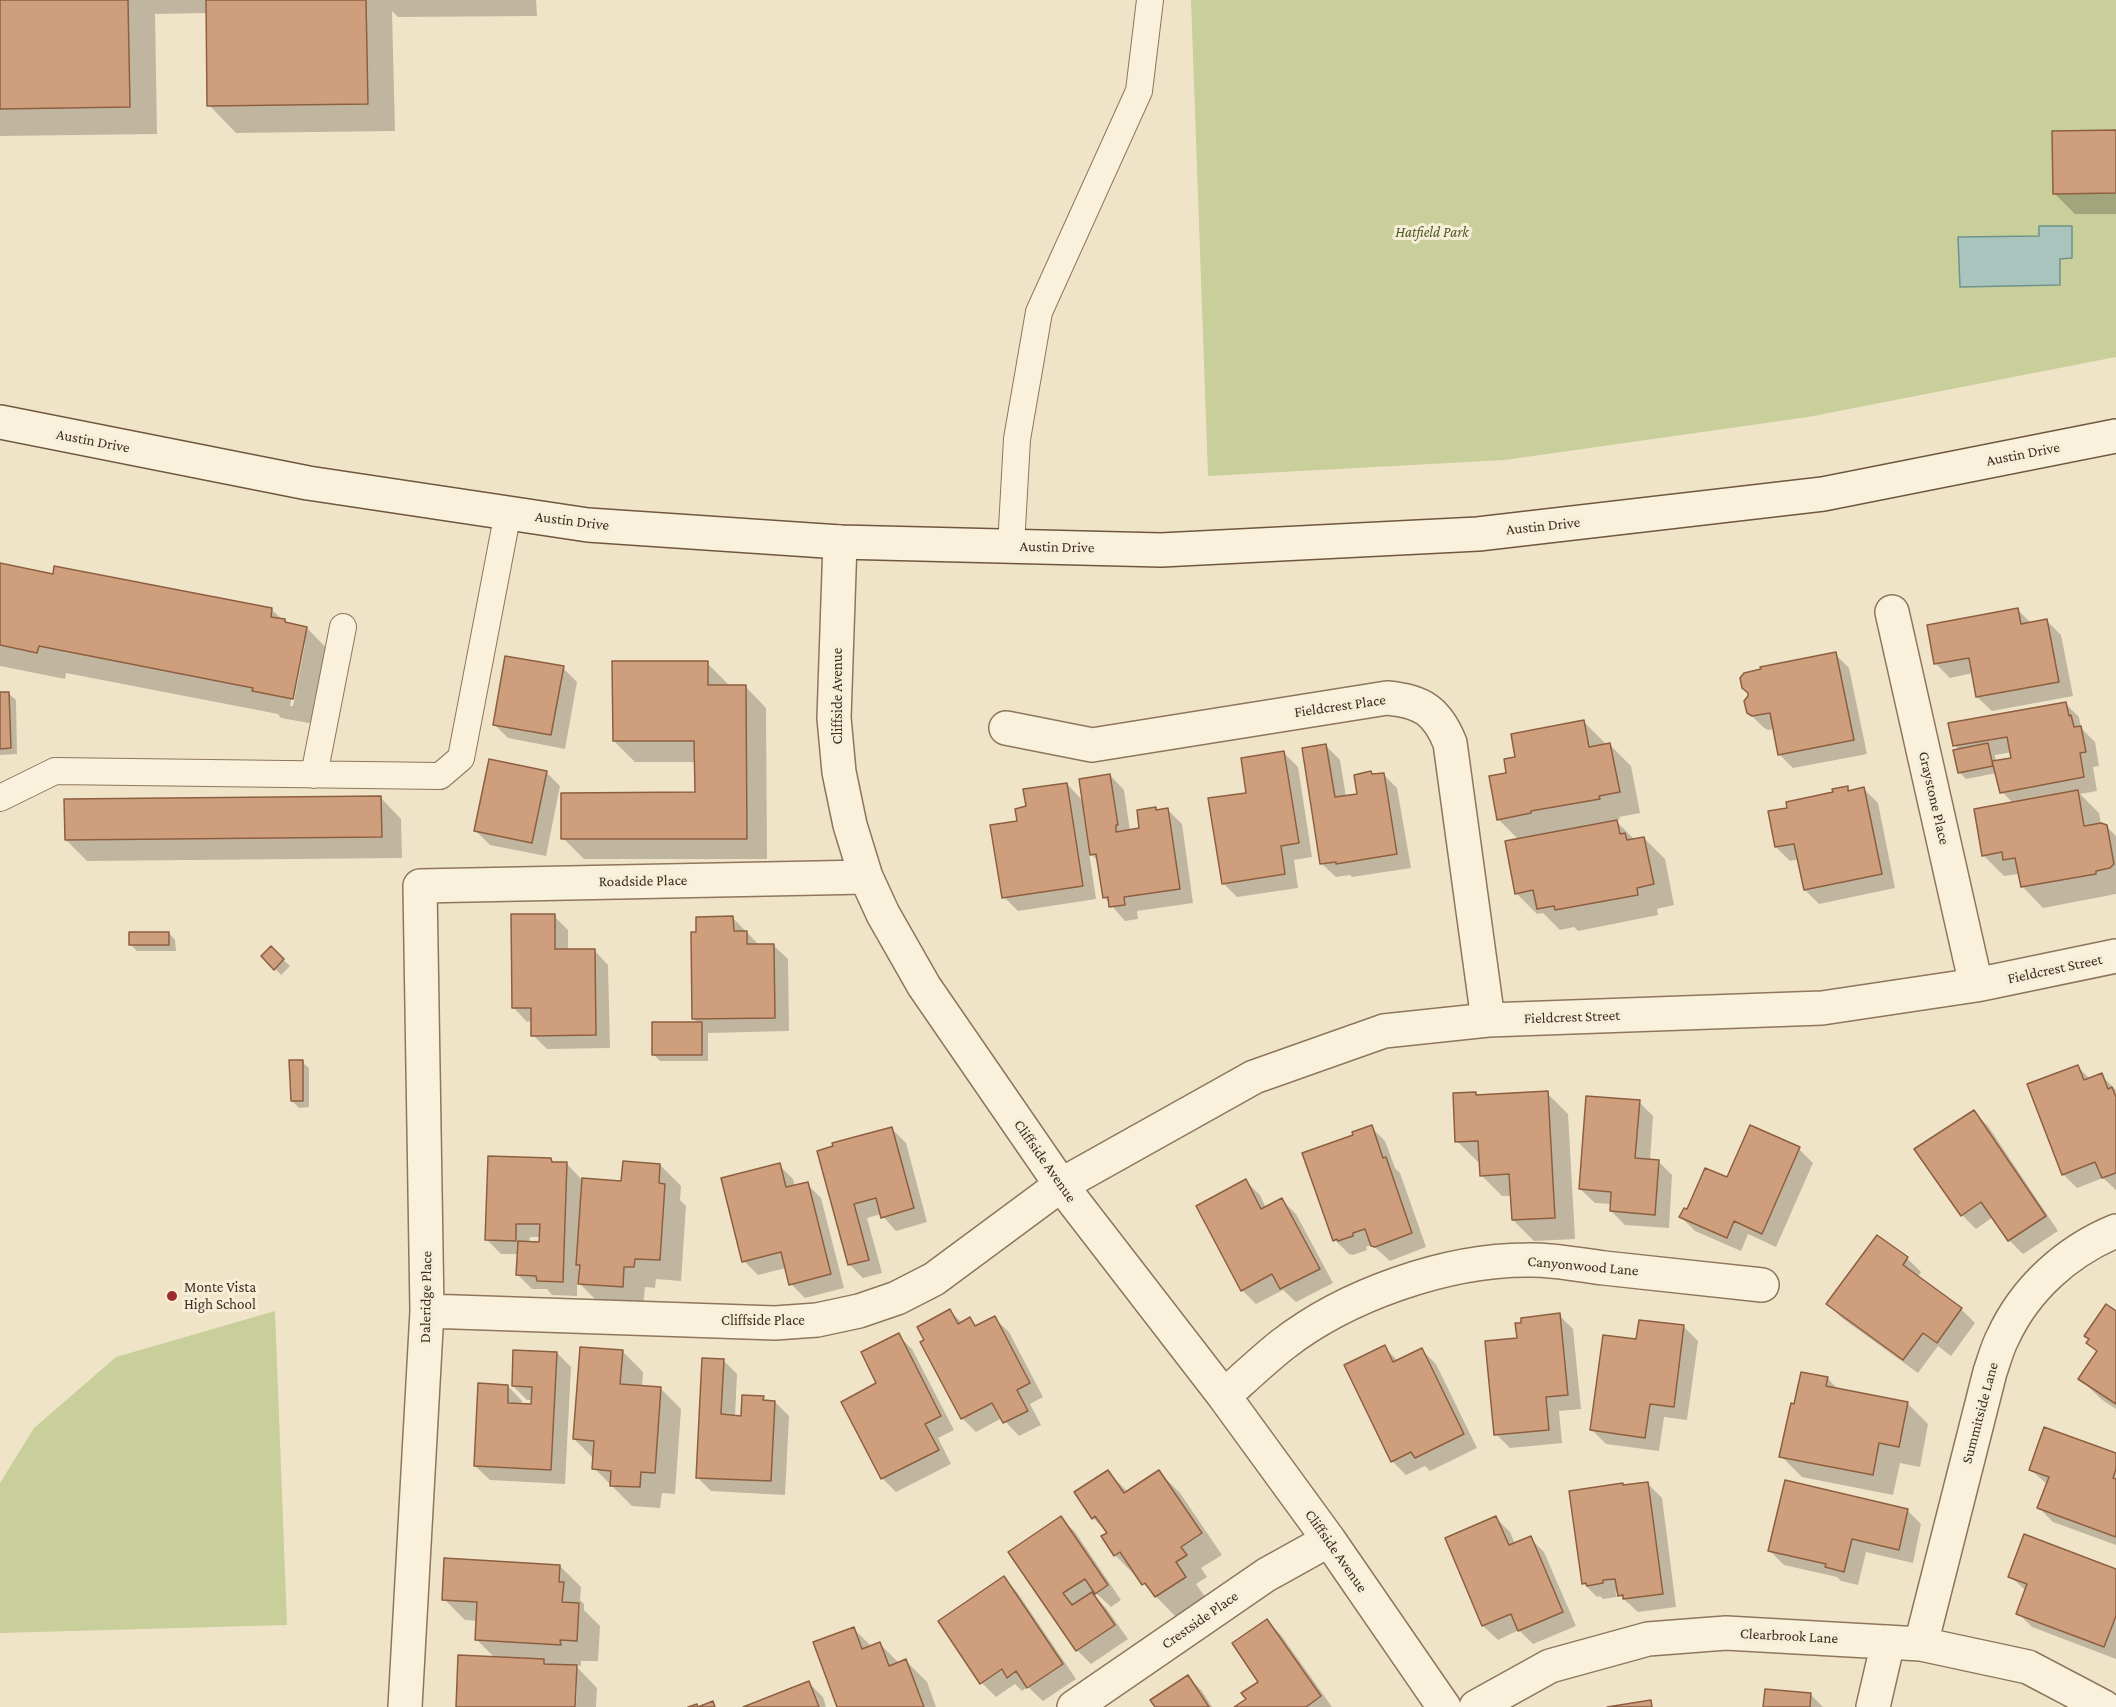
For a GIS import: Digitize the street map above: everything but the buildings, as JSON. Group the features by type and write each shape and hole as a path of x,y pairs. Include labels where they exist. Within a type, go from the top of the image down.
{"street":[{"name":"Austin Drive","path":"0,422 308,483 588,525 840,542 1161,550 1478,534 1823,494 2116,436"},
{"name":"Cliffside Avenue","path":"840,542 834,718 839,772 850,825 866,877 883,914 924,986 1061,1185 1224,1396 1329,1540 1444,1707"},
{"name":"Graystone Place","path":"1892,612 1976,986"},
{"name":"Fieldcrest Place","path":"1006,728 1092,745 1387,698 1419,704 1431,712 1443,726 1450,743 1488,1020"},
{"name":"Roadside Place","path":"420,886 866,877"},
{"name":"Daleridge Place","path":"405,1707 427,1311 420,886"},
{"name":"Fieldcrest Street","path":"1061,1185 1254,1077 1384,1031 1488,1020 1822,1008 1976,986 2116,956"},
{"name":"Cliffside Place","path":"427,1311 775,1323 817,1320 859,1311 897,1298 934,1279 1061,1185"},
{"name":"Summitside Lane","path":"1921,1644 1990,1372 2002,1337 2021,1305 2044,1277 2071,1255 2116,1231"},
{"name":"Canyonwood Lane","path":"1224,1396 1283,1345 1321,1320 1360,1299 1447,1270 1487,1263 1528,1260 1762,1285"},
{"name":"Crestside Place","path":"1074,1707 1266,1575 1329,1540"},
{"name":"Clearbrook Lane","path":"1476,1707 1550,1666 1648,1639 1726,1633 1921,1644 2028,1667 2104,1707"},
{"path":"1873,1707 1888,1642"}],"lane":[{"path":"1011,546 1017,439 1039,312 1139,91 1150,0"},
{"path":"0,798 55,771 440,776 461,758 508,512"},
{"path":"314,775 343,627"}],"green space":[{"name":"Hatfield Park","path":"1191,0 2116,0 2116,357 1808,417 1505,460 1208,476"},
{"path":"275,1311 287,1625 0,1633 0,1483 34,1428 116,1357"}],"water":[{"path":"2039,226 2072,226 2072,258 2060,259 2060,285 1960,287 1958,237 2039,236"}],"place":[{"name":"Monte Vista High School","path":"172,1296"}]}
